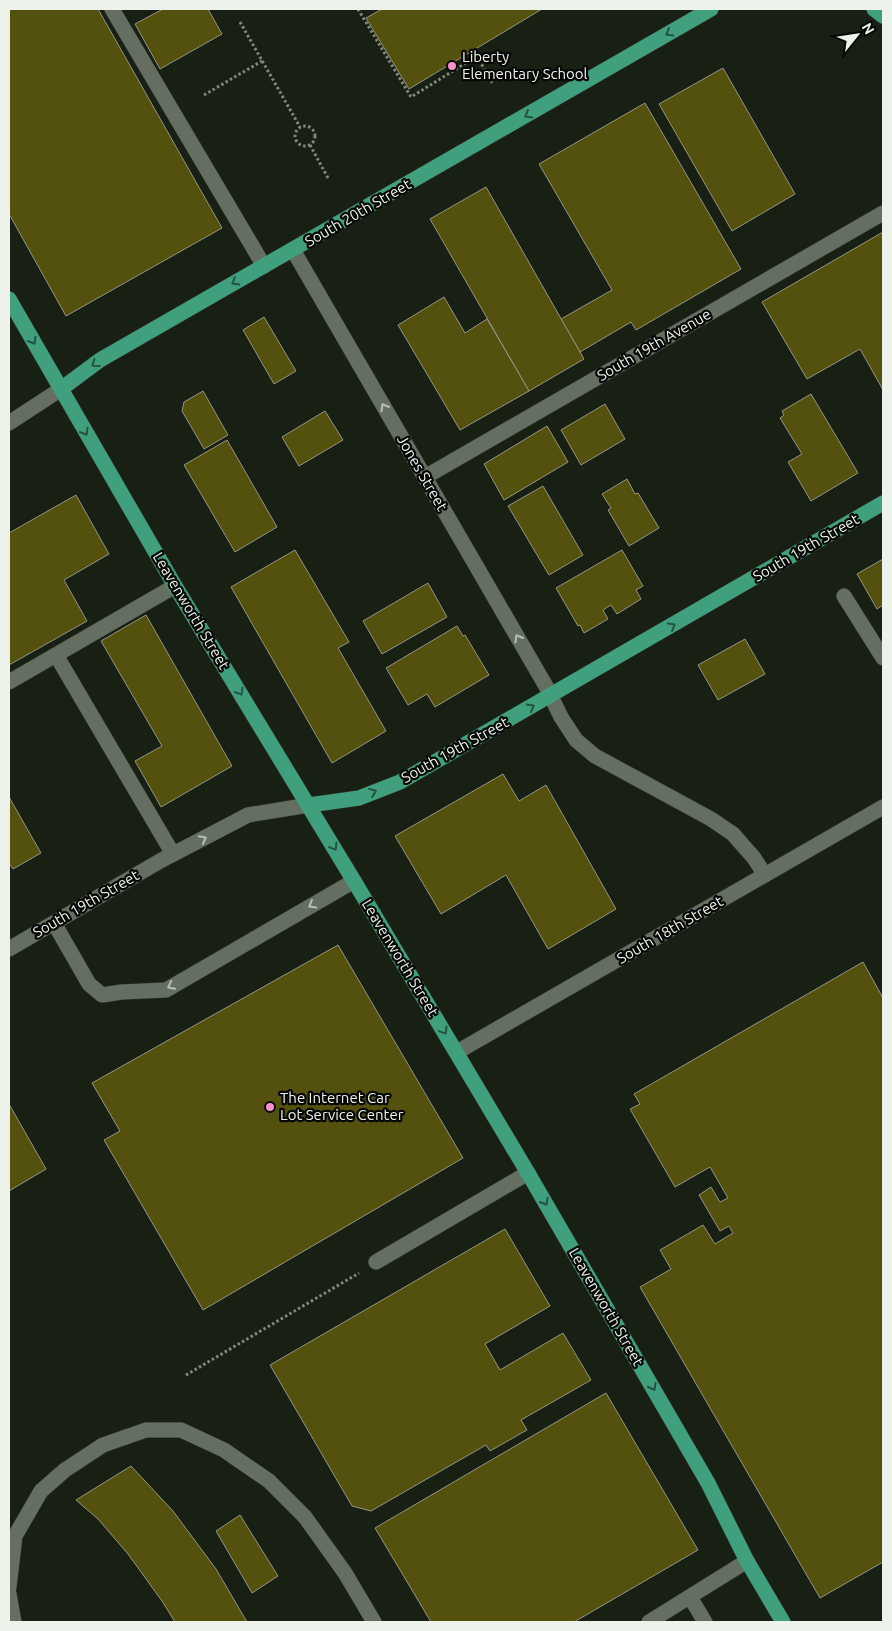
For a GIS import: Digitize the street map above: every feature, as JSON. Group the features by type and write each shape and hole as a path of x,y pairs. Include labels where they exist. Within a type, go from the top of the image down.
{"main road":[{"name":"South 20th Street","path":"61,390 100,360 711,9"},
{"path":"874,9 883,16"},
{"name":"Leavenworth Street","path":"9,299 175,586 457,1052 528,1173 708,1483 747,1561 783,1622"},
{"name":"South 19th Street","path":"308,805 359,798 400,782 883,503"}],"street":[{"path":"112,9 264,266"},
{"name":"South 19th Avenue","path":"425,477 883,213"},
{"name":"Jones Street","path":"293,250 576,740 595,756 711,819 733,834 754,858 765,875"},
{"name":"South 20th Street","path":"9,423 61,390"},
{"path":"9,682 175,586"},
{"path":"844,596 883,658"},
{"path":"56,655 174,854"},
{"name":"South 19th Street","path":"9,949 174,854 248,815 308,805"},
{"name":"South 18th Street","path":"457,1052 883,807"},
{"path":"54,922 89,984 102,995 166,990 354,881"},
{"path":"376,1262 528,1173"},
{"path":"9,1587 15,1536 41,1490 65,1470 103,1444 146,1430 181,1430 224,1450 269,1481 311,1525 345,1573 374,1622"},
{"path":"650,1622 747,1561"},
{"path":"9,1594 14,1622"},
{"path":"690,1596 706,1622"}],"path":[{"path":"358,9 411,97 477,56 492,83"},
{"path":"240,22 300,127"},
{"path":"204,95 262,61"},
{"path":"307,126 314,132 315,139 310,145 303,146 296,141 295,135 300,127 307,126"},
{"path":"310,145 328,178"},
{"path":"186,1375 376,1262"}],"building":[{"path":"9,9 98,9 222,228 66,316 9,214"},
{"path":"163,9 208,9 222,34 160,69 135,24"},
{"path":"382,9 542,9 409,89 366,18"},
{"path":"723,68 795,194 732,231 659,104"},
{"path":"645,103 741,269 636,330 631,322 580,352 561,319 612,290 539,164"},
{"path":"486,187 584,359 529,391 430,219"},
{"path":"883,232 883,390 860,349 807,379 762,302"},
{"path":"444,297 465,333 487,319 529,391 460,430 398,325"},
{"path":"264,317 296,371 274,384 243,330"},
{"path":"203,391 228,435 204,449 182,411 184,402"},
{"path":"811,394 858,473 811,501 788,462 802,454 780,418 784,415 782,411"},
{"path":"605,404 625,439 581,465 561,430"},
{"path":"325,411 343,440 299,466 282,437"},
{"path":"547,426 568,462 504,500 484,464"},
{"path":"227,440 277,527 235,552 184,465"},
{"path":"627,479 635,494 638,493 659,528 629,546 608,510 611,508 602,494"},
{"path":"543,486 583,555 549,575 508,506"},
{"path":"76,495 109,554 64,580 87,621 9,665 9,533"},
{"path":"295,550 349,642 338,648 386,731 332,763 231,587"},
{"path":"622,550 643,586 636,590 641,599 617,614 611,605 603,610 608,619 584,633 556,588"},
{"path":"883,559 883,605 877,609 857,574"},
{"path":"428,583 447,617 382,654 363,621"},
{"path":"146,615 232,766 161,807 135,761 162,746 101,641"},
{"path":"457,626 463,636 465,635 489,675 435,707 427,694 408,705 386,668"},
{"path":"745,639 765,674 718,700 698,665"},
{"path":"503,774 519,801 546,785 616,909 548,949 506,875 441,914 395,836"},
{"path":"9,797 41,853 13,869 9,863"},
{"name":"The Internet Car Lot Service Center","path":"338,945 463,1158 203,1310 104,1140 120,1131 92,1083"},
{"path":"863,962 883,998 883,1562 820,1598 640,1287 671,1269 660,1250 703,1225 715,1244 733,1233 729,1226 720,1231 699,1195 711,1187 720,1202 728,1198 710,1167 675,1187 630,1109 640,1104 634,1094"},
{"path":"9,1104 46,1169 9,1191"},
{"path":"505,1229 550,1306 485,1344 500,1370 563,1333 591,1380 521,1420 527,1430 490,1451 486,1445 371,1511 352,1506 270,1365"},
{"path":"606,1393 698,1550 574,1622 431,1622 375,1528"},
{"path":"131,1466 173,1511 216,1569 247,1622 175,1622 128,1554 98,1519 76,1500"},
{"path":"240,1515 278,1576 252,1593 216,1531"}],"place":[{"name":"Liberty Elementary School","path":"452,66"},
{"name":"The Internet Car Lot Service Center","path":"270,1107"}]}
